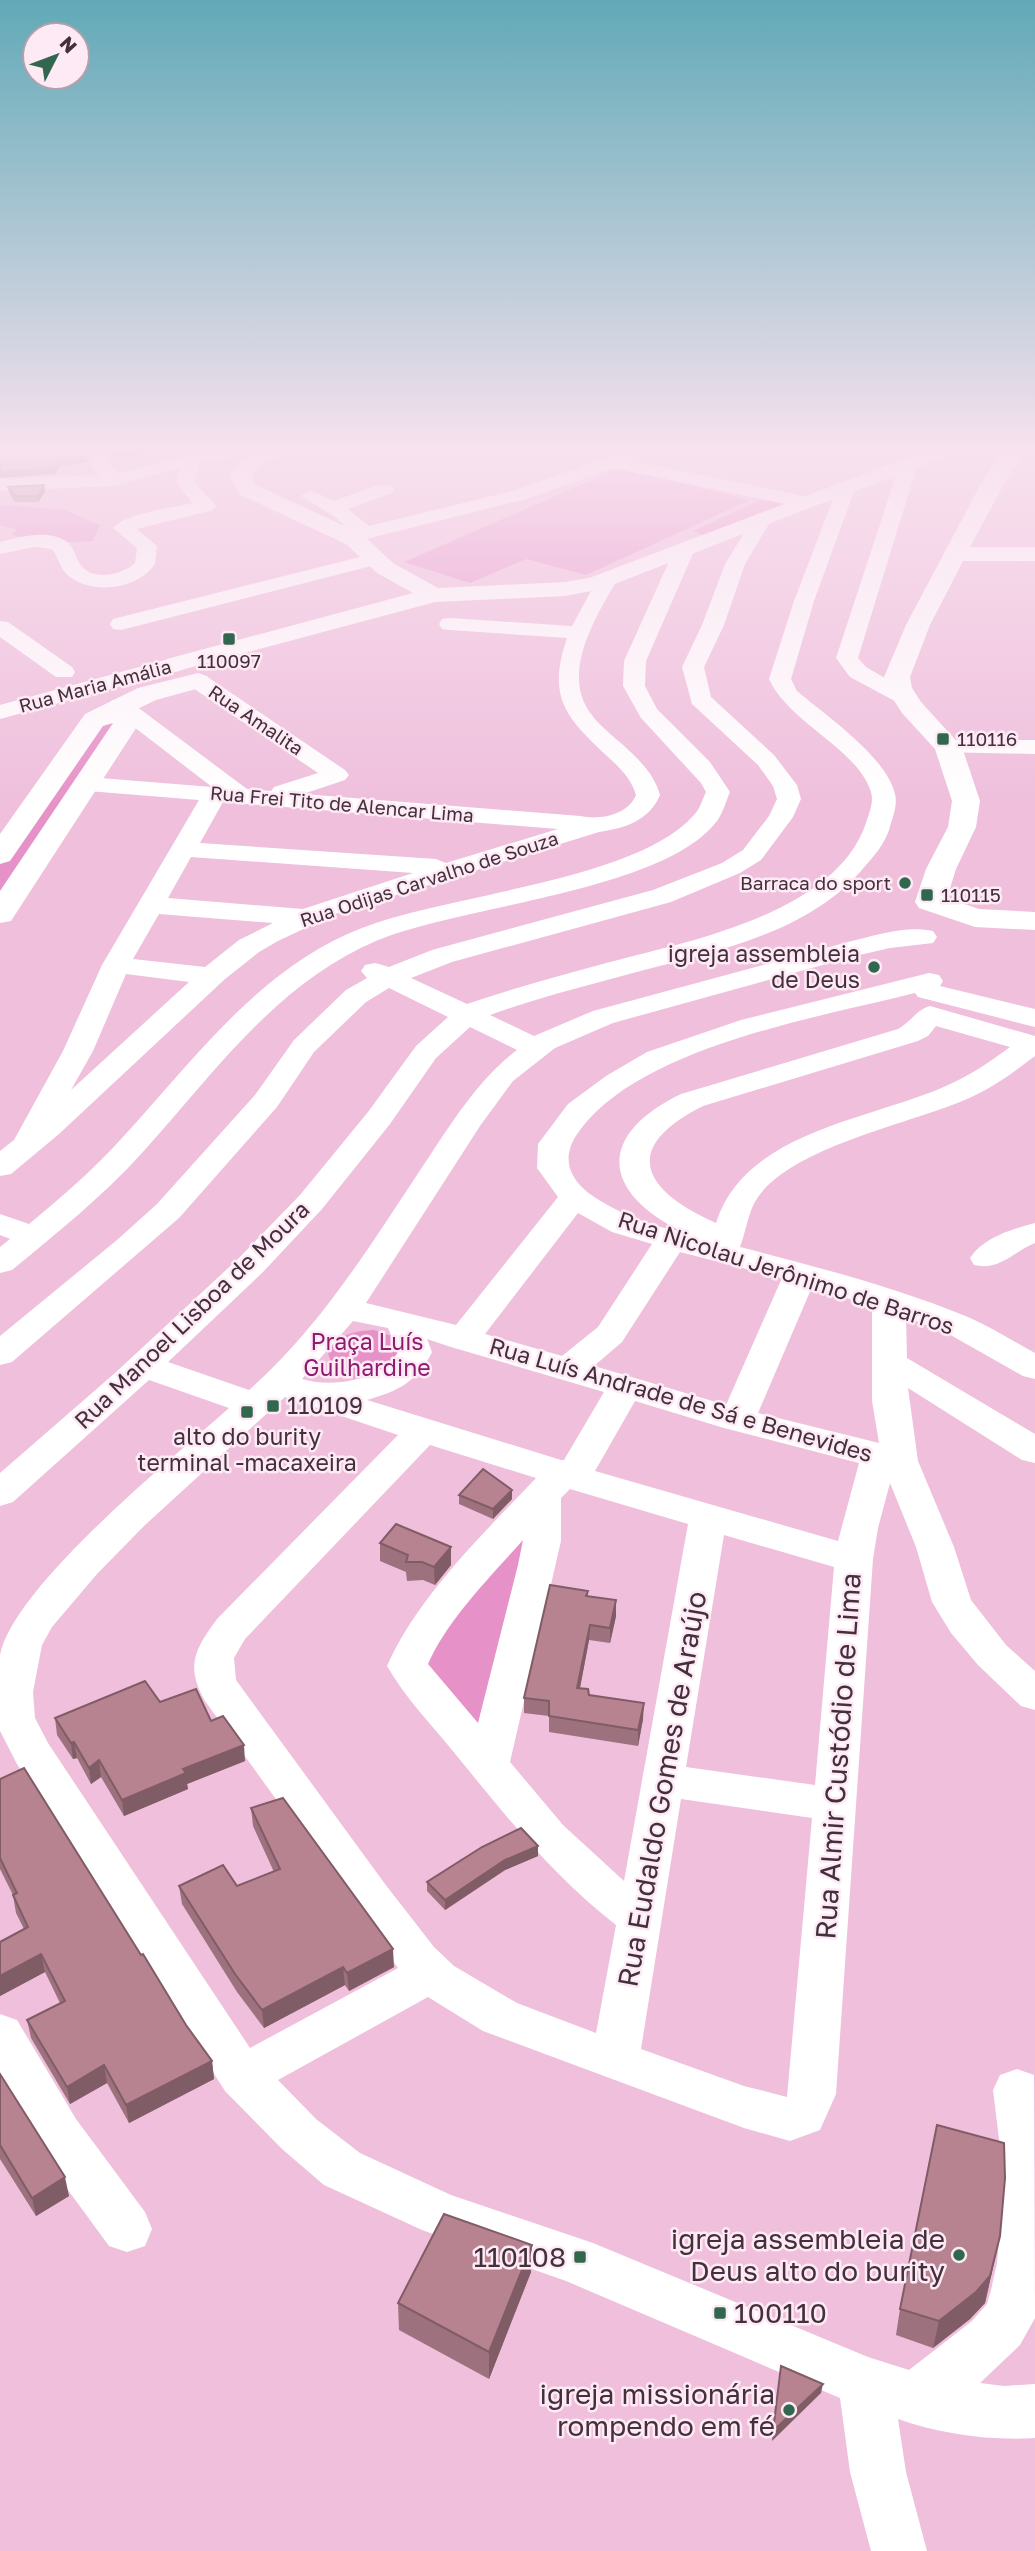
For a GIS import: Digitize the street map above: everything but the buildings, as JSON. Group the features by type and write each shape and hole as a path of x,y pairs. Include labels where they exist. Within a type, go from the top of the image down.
{"street":[{"path":"72,568 85,577 110,580 130,576 141,568"},
{"path":"176,664 121,624 342,568"},
{"path":"386,568 434,595"},
{"name":"Rua Maria Amália","path":"0,712 434,595 565,589 607,580 637,568"},
{"path":"0,1263 101,1178 253,1014 304,971 335,951 355,940 395,926 635,863 677,843 697,826 717,799 716,787 643,706 635,690 632,675 635,657 677,568"},
{"path":"0,1354 129,1247 168,1211 265,1101 312,1038 356,996 388,977 471,947 680,890 752,855 772,832 789,799 785,785 766,760 700,699 693,667 713,625 734,568"},
{"name":"Rua Manoel Lisboa de Moura","path":"0,1493 144,1366 251,1265 311,1202 379,1118 426,1052 467,1014 520,995 747,933 809,903 862,857 878,828 885,797 883,792 865,764 787,694 780,679 816,568"},
{"path":"876,568 847,658 858,672 906,700"},
{"path":"463,1339 574,1196 553,1168 553,1144 579,1110 616,1082 657,1058 740,1030 929,996 1034,1036 995,1072 953,1094 861,1127 810,1148 779,1165 744,1194 725,1247 672,1213 638,1183 633,1170 632,1155 647,1127 675,1107 918,1030 929,996 927,919 941,869 962,827 966,801 948,747 906,700 897,682 901,662 948,568"},
{"path":"239,580 283,584"},
{"name":"Rua Odijas Carvalho de Souza","path":"0,1167 58,1119 212,976 249,946 304,917 453,868 626,818 642,807 648,795 642,778 593,729 573,701 567,676 581,633 607,580"},
{"path":"450,624 581,633"},
{"path":"0,627 64,672"},
{"name":"Rua Amalita","path":"176,664 337,775 239,796"},
{"path":"0,855 94,720 147,694 198,681"},
{"path":"0,914 127,722 117,707"},
{"path":"26,1145 78,1051 116,965 183,849 239,796 117,707"},
{"path":"948,747 1035,747"},
{"name":"Rua Frei Tito de Alencar Lima","path":"88,784 596,825"},
{"path":"183,849 453,868"},
{"path":"151,905 304,917"},
{"path":"1035,921 927,919 890,940 603,1017 537,1048 503,1075 484,1099 345,1309 281,1394 131,1517 59,1591 27,1631 18,1660 13,1692 14,1718 32,1753 242,2076 299,2134 342,2169 440,2214 575,2260 865,2382 916,2399 1004,2413 1035,2412"},
{"path":"335,951 537,1048"},
{"path":"116,965 212,976"},
{"path":"78,1051 126,1054"},
{"name":"Rua Nicolau Jerônimo de Barros","path":"574,1196 623,1225 672,1239 725,1247 889,1300 959,1326 1035,1368"},
{"path":"0,1224 32,1236"},
{"path":"986,1258 1020,1237 1035,1233"},
{"path":"567,1370 610,1334 672,1239"},
{"path":"737,1420 801,1273"},
{"path":"854,1559 861,1519 890,1458 894,1435 888,1362 889,1300"},
{"name":"Rua Luís Andrade de Sá e Benevides","path":"345,1309 402,1320 737,1420 890,1458"},
{"path":"281,1394 356,1391 373,1388 396,1377 406,1368 415,1352 402,1320"},
{"path":"888,1362 942,1392 1035,1451"},
{"name":"Rua Almir Custódio de Lima","path":"144,1366 281,1394 424,1431 560,1481 708,1518 854,1559 812,2094 803,2115 790,2119 744,2108 615,2060"},
{"path":"625,1387 560,1481 441,1614 409,1659 410,1671 488,1767 578,1868 640,1918"},
{"path":"424,1431 231,1629 212,1659 219,1690 369,1897 431,1973 464,1997 500,2017 615,2060"},
{"path":"890,1458 934,1547 952,1602 965,1623 992,1655 1035,1695"},
{"path":"488,1767 537,1565 543,1526 560,1481"},
{"name":"Rua Eudaldo Gomes de Araújo","path":"615,2060 708,1518"},
{"path":"664,1780 755,1795 835,1804"},
{"path":"242,2076 431,1973"},
{"path":"0,2034 42,2111 95,2190 127,2229"},
{"path":"916,2399 989,2340 1009,2318 1026,2277 1035,2217 1031,2168 1017,2090"},
{"path":"865,2382 878,2472 899,2551"}],"green space":[{"path":"423,568 505,568 470,583"},
{"path":"560,568 601,568 586,575"},
{"path":"119,716 0,903 0,864 100,719"},
{"name":"Praça Luís Guilhardine","path":"374,1330 397,1338 406,1352 372,1376 354,1378 333,1369 328,1353 336,1342 353,1333"},
{"path":"558,1468 492,1765 405,1667"}],"place":[{"name":"110097","path":"229,639"},
{"name":"110116","path":"943,739"},
{"name":"Barraca do sport","path":"905,883"},
{"name":"110115","path":"927,895"},
{"name":"igreja assembleia de Deus","path":"874,967"},
{"name":"110109","path":"273,1406"},
{"name":"alto do burity terminal -macaxeira","path":"247,1412"},
{"name":"igreja assembleia de Deus alto do burity","path":"959,2255"},
{"name":"110108","path":"580,2257"},
{"name":"100110","path":"720,2313"},
{"name":"igreja missionária rompendo em fé","path":"789,2410"}]}
